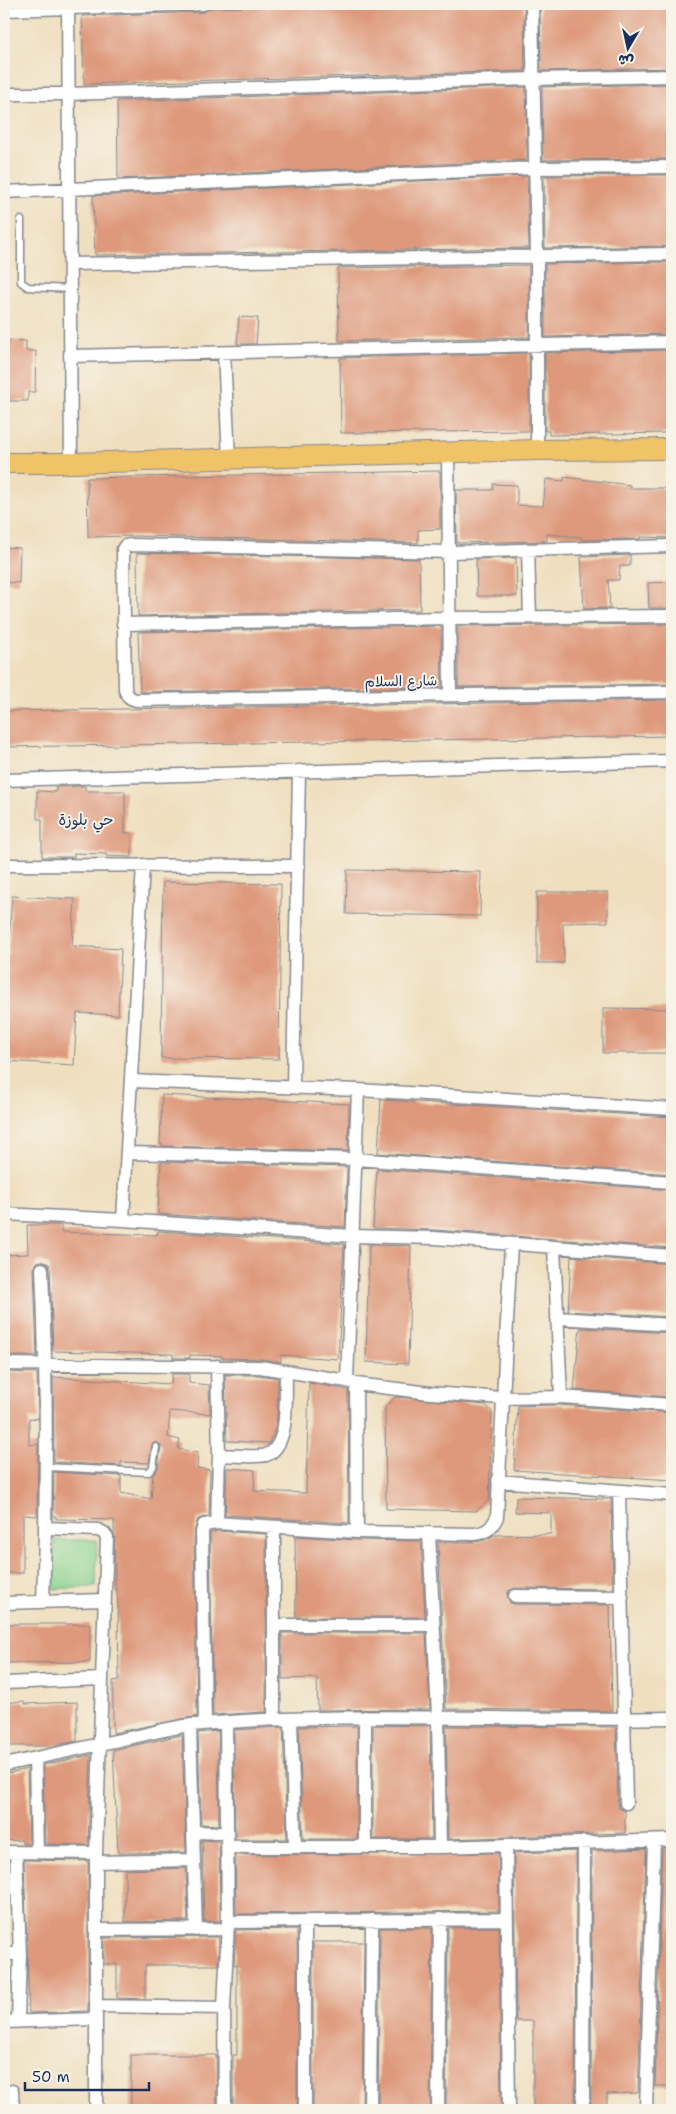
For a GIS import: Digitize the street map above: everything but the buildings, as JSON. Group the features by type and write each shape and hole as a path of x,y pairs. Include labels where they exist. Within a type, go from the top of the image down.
{"main road":[{"path":"4,463 71,463 537,450 672,449"}],"street":[{"path":"4,10 68,6 202,4"},
{"path":"532,4 538,345 537,450"},
{"path":"68,6 71,463"},
{"path":"4,94 68,94 533,78 672,76"},
{"path":"4,192 535,168 672,167"},
{"path":"71,264 672,254"},
{"path":"70,356 672,342"},
{"path":"224,353 229,459"},
{"path":"448,453 450,695"},
{"path":"672,546 450,552 132,544 125,546 123,549 123,624 672,616"},
{"path":"528,550 530,617"},
{"name":"شارع السلام","path":"123,624 124,689 131,698 672,692"},
{"path":"4,780 672,761"},
{"path":"292,1087 299,771"},
{"path":"4,865 298,866"},
{"path":"123,1220 143,866"},
{"path":"131,1081 358,1090 672,1109"},
{"path":"357,1532 352,1383 352,1236 358,1090"},
{"path":"128,1153 355,1159 672,1182"},
{"path":"4,1214 123,1220 352,1236 436,1238 672,1256"},
{"path":"205,1724 202,1532 204,1525 217,1524 357,1532 474,1534 490,1529 497,1517 511,1244"},
{"path":"554,1247 561,1398"},
{"path":"42,1269 46,1364 47,1467 43,1602"},
{"path":"557,1318 672,1325"},
{"path":"4,1364 260,1367 352,1383 430,1393 503,1398 561,1398 672,1404"},
{"path":"217,1366 219,1455 217,1524"},
{"path":"219,1455 265,1455 277,1448 283,1434 286,1372"},
{"path":"498,1481 672,1495"},
{"path":"619,1491 626,1803"},
{"path":"274,1527 274,1719"},
{"path":"46,1528 98,1530 107,1537 96,1858 96,2110"},
{"path":"429,1533 438,1716 440,1847"},
{"path":"515,1596 622,1597"},
{"path":"4,1603 104,1600"},
{"path":"275,1625 434,1625"},
{"path":"4,1683 102,1679"},
{"path":"4,1765 190,1725 226,1722 274,1719 438,1716 672,1718"},
{"path":"365,1717 365,1847"},
{"path":"291,1719 295,1846"},
{"path":"225,2110 224,2008 228,1926 226,1722"},
{"path":"190,1725 196,1930"},
{"path":"35,1759 37,1852"},
{"path":"194,1832 228,1833"},
{"path":"228,1847 440,1847 672,1840"},
{"path":"646,2110 654,1841"},
{"path":"583,2110 584,1842"},
{"path":"506,1845 509,2110"},
{"path":"18,2021 20,1954 10,1852 37,1852 96,1858 194,1860"},
{"path":"438,2110 440,1919"},
{"path":"95,1930 196,1930 305,1921 506,1919"},
{"path":"370,2110 372,1920"},
{"path":"305,1921 305,2110"},
{"path":"4,1954 20,1954"},
{"path":"96,2006 224,2008"},
{"path":"4,2022 95,2019"},
{"path":"12,2090 13,2110"}],"lane":[{"path":"21,220 21,282 28,287 71,289"},
{"path":"47,1467 149,1472 153,1467 156,1447"}],"green space":[{"path":"54,1540 97,1540 96,1587 53,1589"}],"district":[{"name":"حي بلوزة","path":"86,820"}]}
